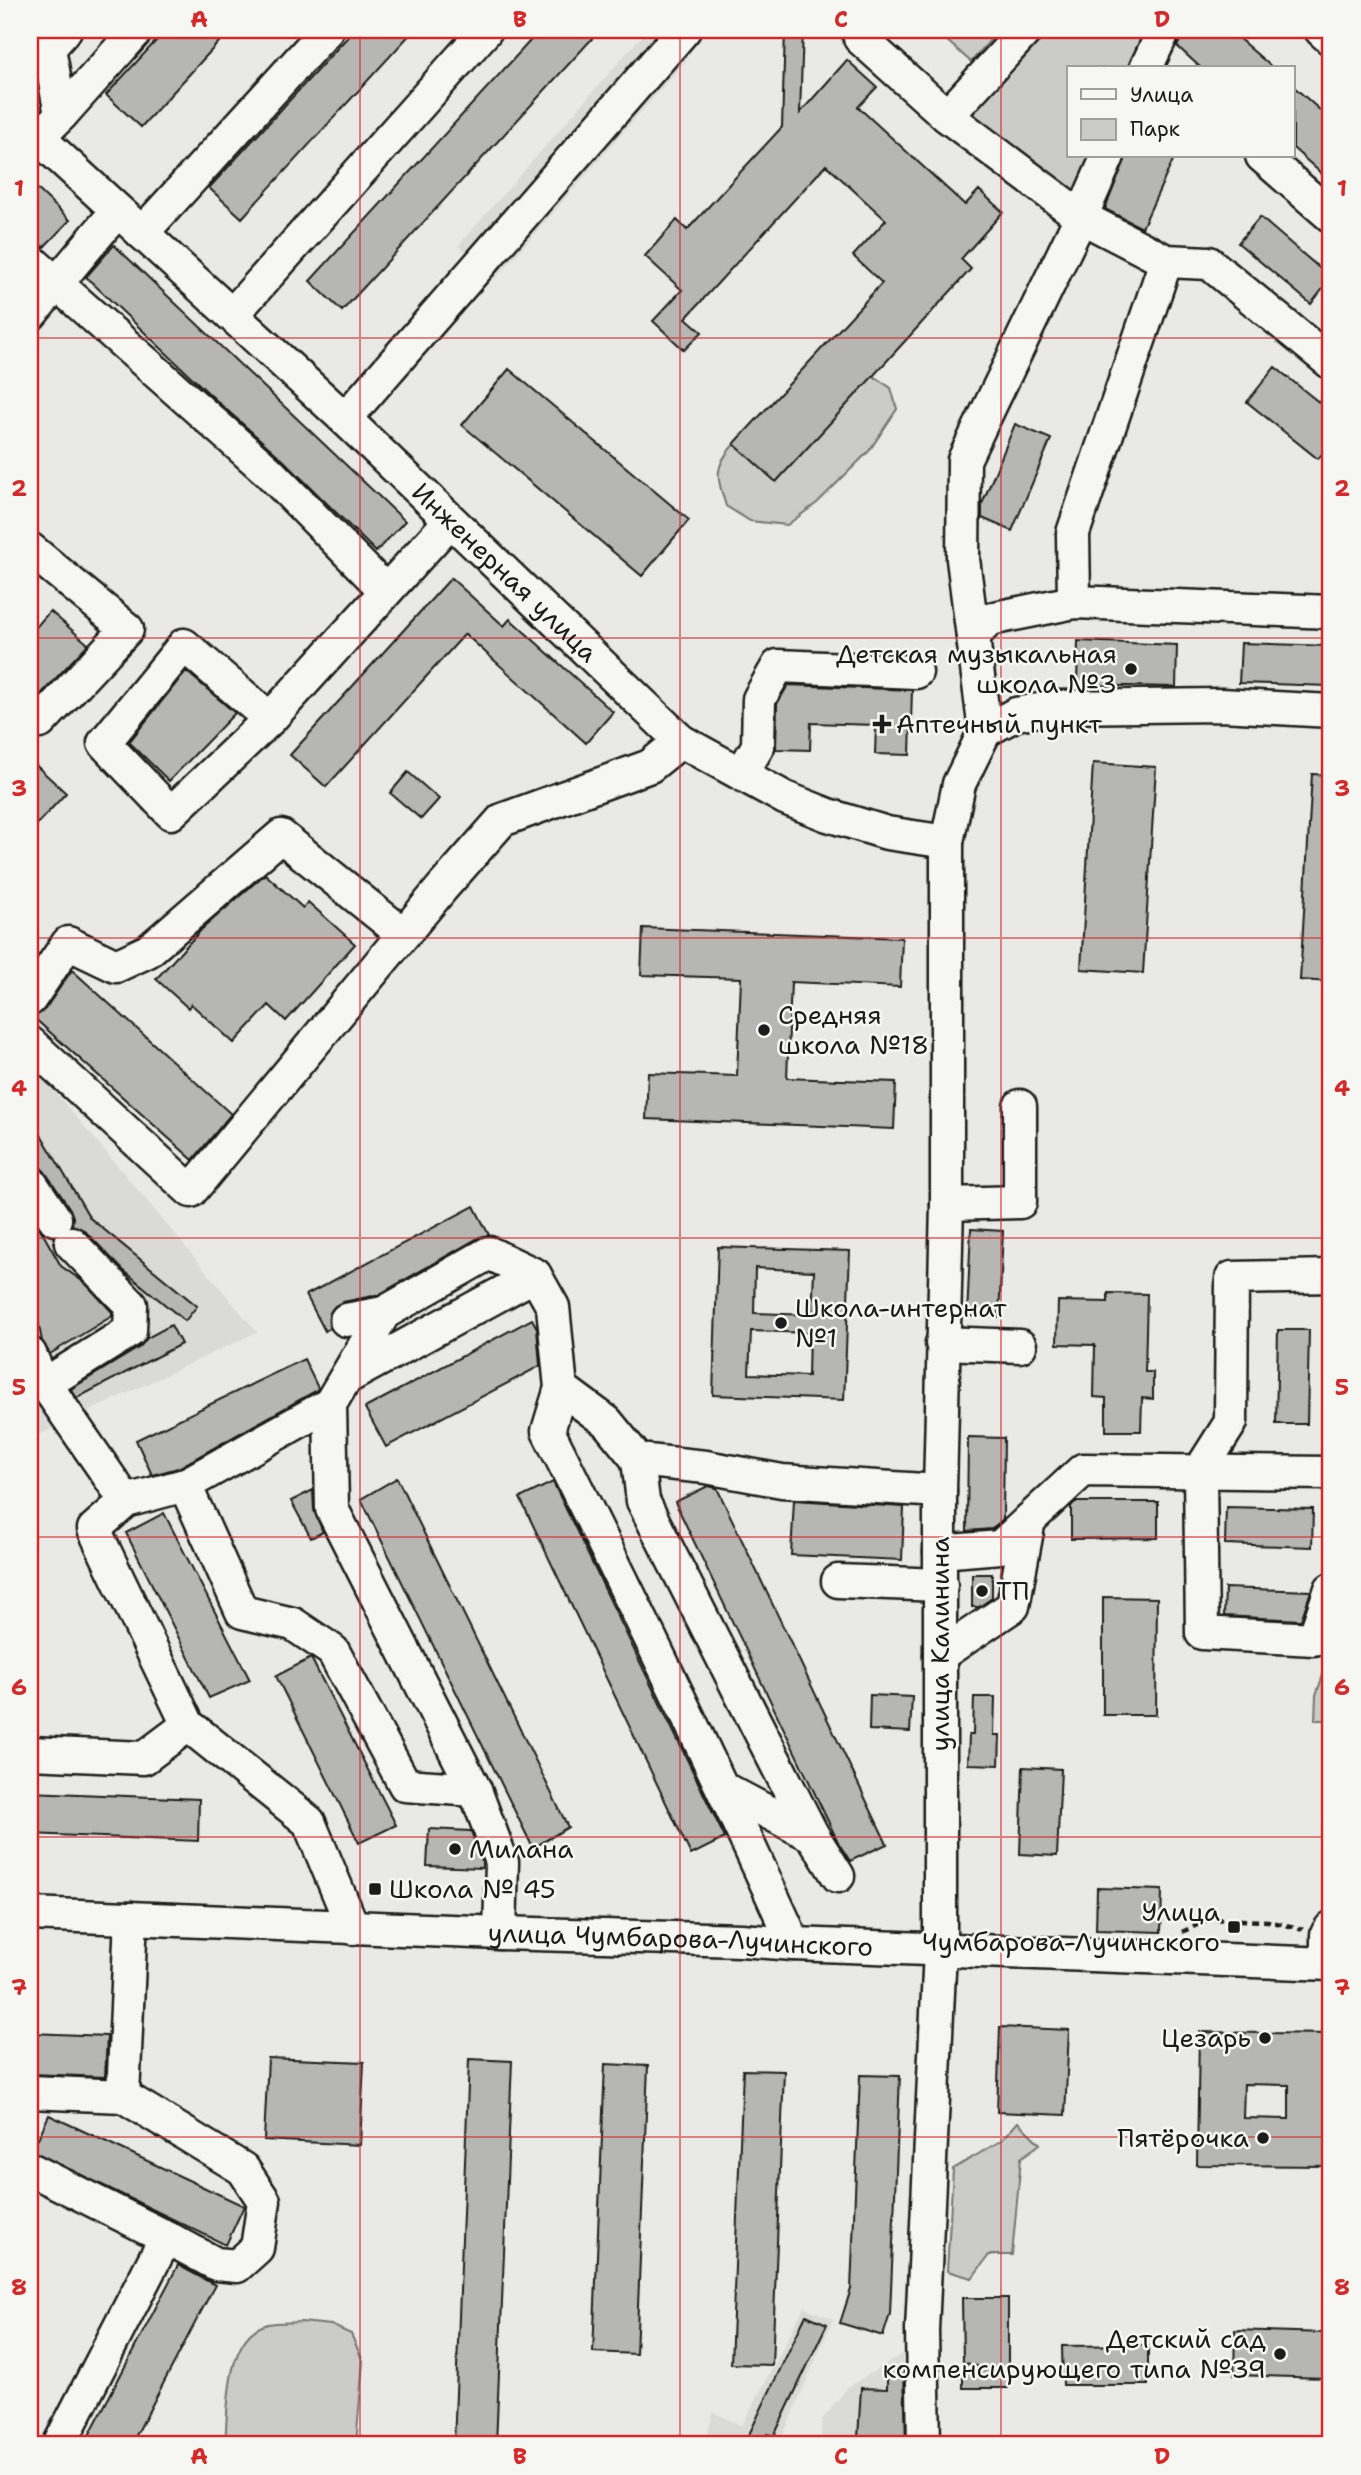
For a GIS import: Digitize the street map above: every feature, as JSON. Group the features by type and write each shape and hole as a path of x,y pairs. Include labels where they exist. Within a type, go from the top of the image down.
{"street":[{"path":"61,115 48,48 65,30"},
{"path":"34,134 61,115 137,30"},
{"path":"142,233 327,30"},
{"path":"232,314 486,30"},
{"path":"345,419 684,30"},
{"path":"867,30 860,38 947,116 1081,217 1166,261 1209,263 1331,363"},
{"path":"947,116 1026,30"},
{"path":"1152,65 1164,30"},
{"path":"1321,30 1331,39"},
{"name":"Инженерная улица","path":"34,134 345,419 681,741 785,798 828,816 887,832 947,842"},
{"path":"947,842 959,784 985,731 963,559 964,460 1107,158"},
{"path":"1264,158 1331,216"},
{"path":"30,315 117,211"},
{"path":"30,260 269,472 386,591"},
{"path":"1074,602 1073,533 1166,261"},
{"path":"270,719 184,646 104,743 171,813 270,719 450,521"},
{"path":"30,549 127,629 40,722"},
{"path":"973,636 990,619 1074,602 1331,612"},
{"path":"742,773 758,746 759,699 778,666 916,672"},
{"path":"985,731 1016,714 1056,707 1220,705 1331,711"},
{"path":"30,1043 191,1191 502,820 650,766 681,741"},
{"path":"30,999 68,943 116,966 148,951 281,836 404,934"},
{"name":"улица Калинина","path":"924,2445 922,2330 940,1950 940,1491 947,1204 947,842"},
{"path":"947,1204 1020,1202 1020,1106"},
{"path":"30,1182 63,1231 131,1305 130,1331 45,1384"},
{"path":"346,1320 384,1313 489,1253 536,1275 553,1307 561,1388 548,1431 724,1789 794,1944"},
{"path":"353,1928 309,1822 188,1725 94,1529 126,1501 185,1485 536,1275"},
{"path":"1331,1276 1232,1278 1231,1422 1200,1471 1202,1633 1314,1639 1331,1589"},
{"path":"384,1313 337,1392 331,1509 474,1790 502,1862 500,1933"},
{"path":"942,1343 1020,1346"},
{"path":"30,1354 45,1384 126,1501"},
{"path":"561,1388 607,1422 638,1460 643,1501 813,1836 838,1876"},
{"path":"638,1460 706,1467 782,1481 940,1491"},
{"path":"940,1552 1000,1547 1083,1470 1331,1472"},
{"path":"185,1485 242,1612 293,1624 333,1651 405,1785 474,1790"},
{"path":"940,1655 1013,1606 1028,1520"},
{"path":"838,1581 941,1585"},
{"path":"30,1753 144,1758 188,1725"},
{"path":"724,1789 813,1836"},
{"name":"улица Чумбарова-Лучинского","path":"30,1914 1329,1964"},
{"path":"123,2096 131,1919"},
{"path":"1329,1964 1327,1934 1331,1928"},
{"path":"30,2092 123,2096 243,2169 264,2201 257,2248 237,2266 216,2264 30,2169"},
{"path":"59,2445 166,2237"}],"shaded area":[{"path":"647,30 652,30 687,59 495,279 458,246"},
{"path":"30,1062 257,1332 30,1439"},
{"path":"804,2307 833,2319 779,2445 705,2445 713,2412 742,2426"},
{"path":"912,2348 913,2445 820,2445 822,2420 848,2387"}],"green space":[{"path":"935,30 999,30 971,62"},
{"path":"1040,30 1153,30 1136,66 1067,66 1067,158 1094,158 1075,199 962,113"},
{"path":"873,376 891,388 897,409 869,451 817,503 787,525 750,521 726,506 719,473 727,452 734,444"},
{"path":"1331,1653 1331,1720 1315,1720 1316,1695"},
{"path":"1018,2122 1040,2144 1021,2158 1012,2255 989,2255 972,2278 947,2271 953,2169 1002,2140"},
{"path":"301,2322 331,2325 351,2334 363,2361 356,2445 225,2445 232,2375 236,2357 244,2342 254,2331 268,2324"}],"building":[{"path":"166,30 230,30 141,127 106,95"},
{"path":"354,30 414,30 242,218 209,188"},
{"path":"540,30 600,30 342,311 310,281"},
{"path":"785,30 803,30 800,113 847,60 877,87 858,107 965,205 979,190 1003,212 961,259 971,269 776,482 734,444 882,283 853,256 886,220 826,165 686,318 702,332 684,350 653,321 682,290 645,256 677,220 687,230 782,127"},
{"path":"1187,30 1229,30 1271,66 1199,66 1177,46"},
{"path":"1294,87 1331,120 1331,182 1294,149"},
{"path":"1125,158 1174,158 1142,228 1105,209"},
{"path":"30,182 70,220 44,247 30,242"},
{"path":"1260,217 1331,278 1311,304 1238,243"},
{"path":"114,245 405,521 376,552 281,458 86,277"},
{"path":"1275,367 1331,412 1331,443 1318,459 1247,402"},
{"path":"509,369 689,520 642,576 462,425"},
{"path":"1015,424 1051,439 1012,531 982,518 982,504"},
{"path":"451,578 504,626 510,619 613,712 586,743 465,634 326,787 290,755"},
{"path":"50,611 88,644 30,706 30,634"},
{"path":"1078,641 1177,645 1176,687 1077,685"},
{"path":"1241,643 1331,646 1330,686 1239,683"},
{"path":"186,671 235,713 169,781 129,742"},
{"path":"788,685 912,690 910,755 875,754 876,725 811,723 810,750 776,749 777,704"},
{"path":"30,760 66,793 30,832"},
{"path":"1093,763 1156,767 1143,973 1081,969"},
{"path":"408,772 439,799 421,819 390,793"},
{"path":"1312,774 1331,775 1331,982 1300,980"},
{"path":"265,874 303,908 308,902 355,944 286,1021 269,1005 234,1043 191,1004 188,1008 156,979 202,929"},
{"name":"Средняя школа №18","path":"643,928 902,938 900,987 791,982 787,1078 896,1082 894,1129 646,1119 648,1073 737,1076 741,978 641,975"},
{"path":"72,970 231,1114 193,1160 33,1017 45,1009"},
{"path":"30,1116 90,1218 197,1306 185,1321 123,1270 84,1230 72,1225 70,1209 45,1172 39,1166 30,1164"},
{"path":"474,1206 489,1235 480,1237 378,1295 335,1306 329,1315 330,1328 325,1331 306,1295"},
{"path":"30,1214 61,1266 85,1283 112,1312 112,1316 50,1354 42,1341 30,1283"},
{"path":"971,1229 1003,1231 999,1317 967,1316"},
{"name":"Школа-интернат №1","path":"718,1247 850,1251 844,1400 713,1395","holes":["755,1268 814,1271 812,1315 754,1313","751,1331 809,1333 808,1376 749,1374"]},
{"path":"1108,1293 1147,1294 1145,1372 1153,1372 1153,1399 1142,1398 1141,1431 1106,1431 1106,1398 1094,1397 1095,1345 1057,1344 1058,1301 1108,1302"},
{"path":"532,1319 537,1328 540,1366 386,1447 365,1408"},
{"path":"171,1325 181,1344 77,1398 71,1389"},
{"path":"1278,1330 1309,1330 1307,1424 1276,1424"},
{"path":"304,1359 317,1390 178,1468 152,1475 136,1440"},
{"path":"968,1437 1004,1438 1003,1519 992,1529 967,1531"},
{"path":"397,1478 568,1827 533,1848 361,1499"},
{"path":"553,1482 725,1838 691,1855 520,1498"},
{"path":"708,1486 717,1488 887,1844 850,1861 839,1844 675,1502"},
{"path":"313,1490 314,1510 323,1532 311,1538 291,1501"},
{"path":"794,1500 904,1507 902,1560 791,1555"},
{"path":"1075,1502 1158,1502 1158,1538 1071,1539 1071,1506"},
{"path":"1226,1507 1313,1509 1312,1547 1225,1544"},
{"path":"164,1513 250,1680 209,1698 126,1533"},
{"name":"ТП","path":"972,1574 992,1574 992,1598 979,1607 972,1607"},
{"path":"1225,1588 1311,1591 1301,1620 1224,1616"},
{"path":"1103,1597 1157,1598 1156,1715 1103,1715"},
{"path":"311,1658 396,1825 359,1843 276,1676"},
{"path":"870,1695 912,1697 910,1732 869,1730"},
{"path":"974,1697 995,1697 994,1735 1000,1735 999,1765 968,1764 969,1735 973,1735"},
{"path":"1023,1767 1061,1769 1057,1856 1020,1854"},
{"path":"30,1792 199,1799 198,1841 30,1834"},
{"name":"Милана","path":"429,1829 471,1831 482,1868 427,1866"},
{"path":"1097,1888 1162,1890 1161,1932 1096,1930"},
{"path":"1000,2027 1069,2030 1065,2115 997,2112"},
{"path":"1199,2032 1331,2034 1331,2166 1197,2165","holes":["1244,2084 1289,2085 1289,2119 1243,2118"]},
{"path":"30,2033 107,2036 105,2077 30,2074"},
{"path":"268,2058 364,2062 360,2145 264,2140"},
{"path":"469,2059 512,2061 496,2445 454,2445"},
{"path":"605,2064 648,2066 636,2354 593,2352"},
{"path":"743,2070 784,2071 772,2365 731,2364"},
{"path":"860,2075 900,2076 890,2314 883,2336 840,2323 851,2289"},
{"path":"49,2115 244,2206 226,2245 32,2151"},
{"path":"178,2265 215,2285 131,2445 84,2445"},
{"path":"962,2298 1008,2298 1008,2388 963,2388 963,2370 989,2370 963,2362"},
{"path":"806,2315 827,2324 774,2436 768,2434 763,2445 744,2445"},
{"name":"Детский сад компенсирующего типа №39","path":"1235,2330 1327,2333 1325,2378 1234,2375"},
{"path":"1148,2345 1148,2385 1063,2385 1062,2346"},
{"path":"887,2370 904,2370 906,2445 887,2445 887,2440 858,2438 861,2388 887,2389"}],"place":[{"name":"Детская музыкальная школа №3","path":"1131,669"},
{"name":"Аптечный пункт","path":"882,724"},
{"name":"Средняя школа №18","path":"764,1030"},
{"name":"Школа-интернат №1","path":"781,1323"},
{"name":"ТП","path":"982,1591"},
{"name":"Милана","path":"455,1849"},
{"name":"Школа № 45","path":"375,1889"},
{"name":"Улица Чумбарова-Лучинского","path":"1234,1927"},
{"name":"Цезарь","path":"1265,2038"},
{"name":"Пятёрочка","path":"1263,2138"},
{"name":"Детский сад компенсирующего типа №39","path":"1280,2354"}]}
